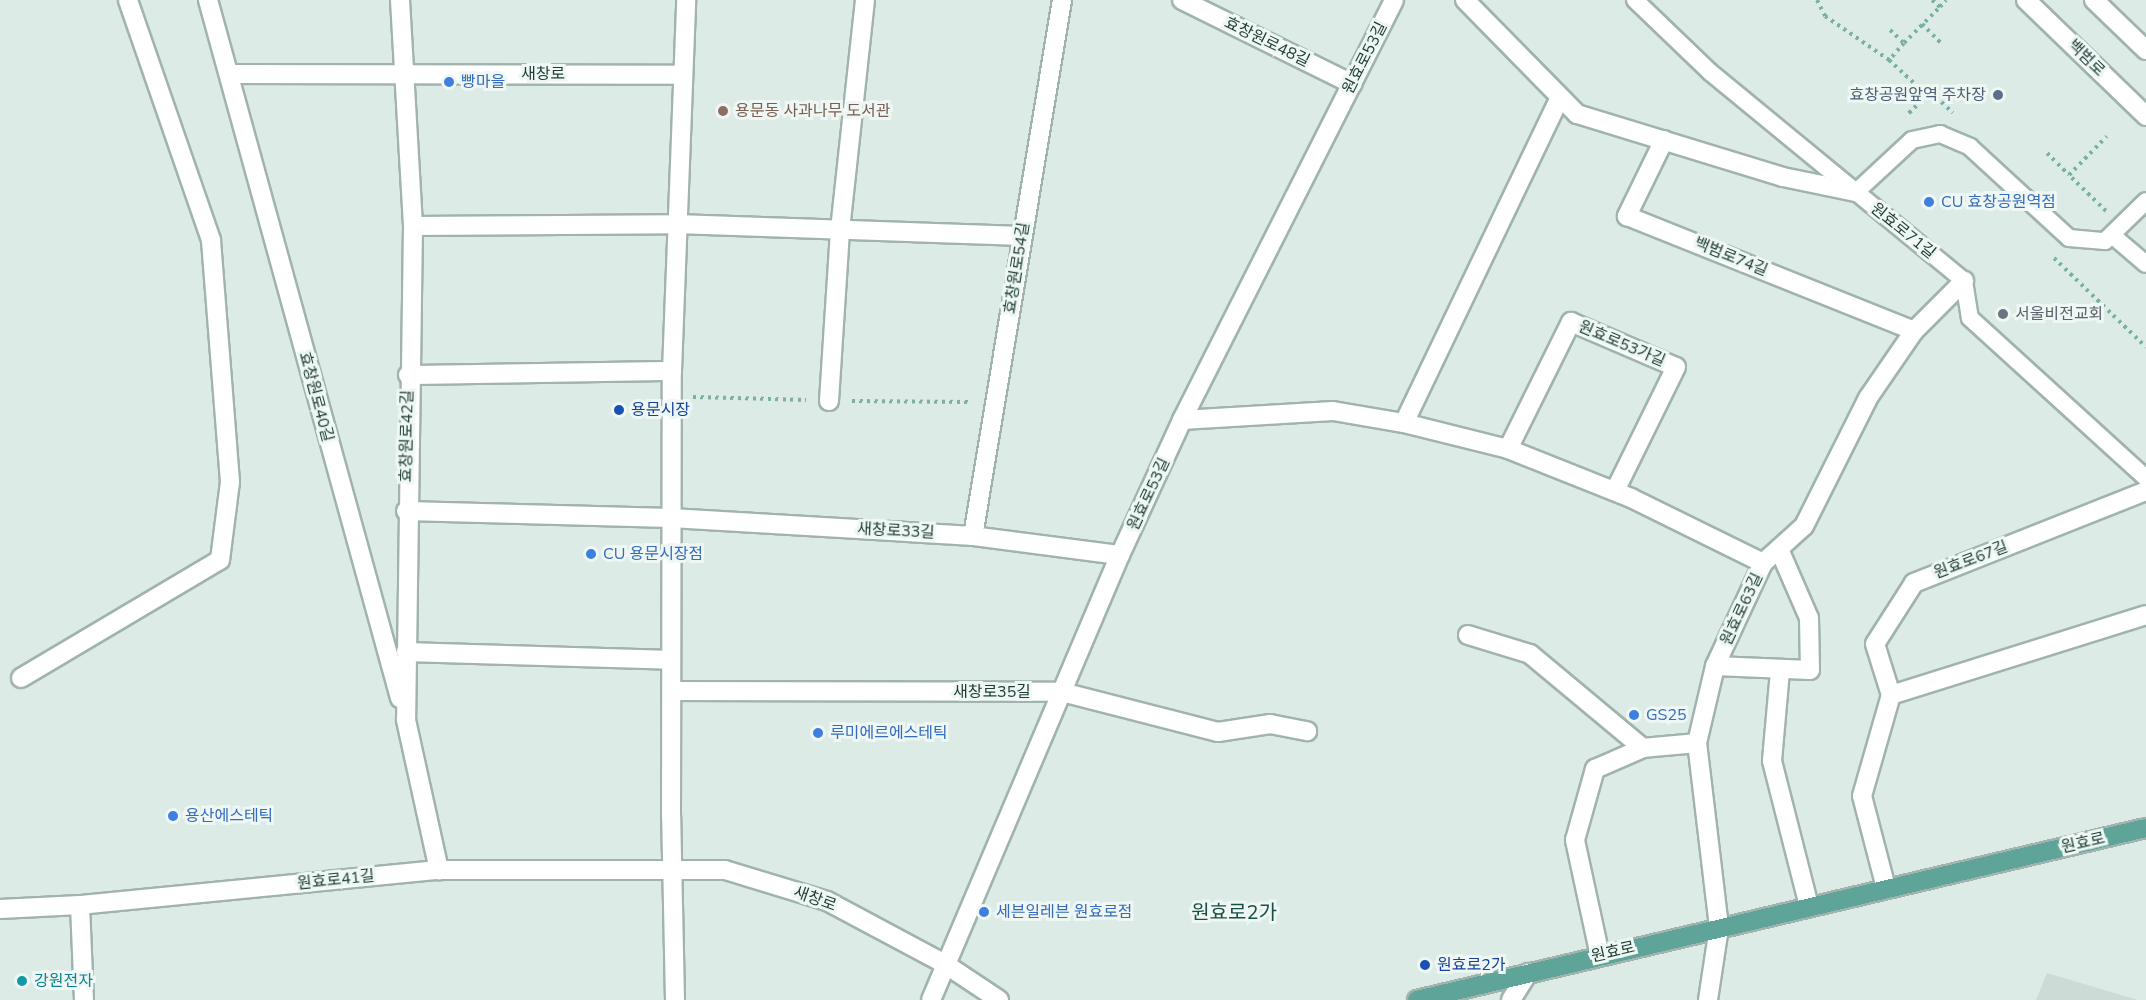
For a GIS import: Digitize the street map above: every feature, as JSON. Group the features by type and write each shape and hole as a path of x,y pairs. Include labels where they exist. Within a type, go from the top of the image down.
{"main road":[{"name":"원효로","path":"1417,1000 2146,828"}],"street":[{"path":"21,678 220,560 230,482 211,240 128,0"},
{"name":"효창원로40길","path":"208,0 406,720"},
{"name":"효창원로42길","path":"400,0 413,226 406,511 406,720 439,870"},
{"path":"675,1000 670,518 676,224 686,0"},
{"path":"829,401 840,230 865,0"},
{"name":"효창원로54길","path":"973,536 1062,0"},
{"name":"효창원로48길","path":"1182,0 1352,84"},
{"name":"원효로53길","path":"931,1000 1120,555 1182,420 1394,0"},
{"path":"1466,0 1577,114 1783,177 1856,192"},
{"name":"백범로","path":"2026,0 2146,116"},
{"path":"2094,0 2146,50"},
{"path":"229,74 404,73"},
{"name":"새창로","path":"404,73 683,75"},
{"path":"1404,423 1560,97"},
{"name":"백범로74길","path":"1664,140 1628,216 1914,331"},
{"path":"413,226 676,224 1023,236"},
{"name":"원효로63길","path":"1708,1000 1719,927 1696,743 1714,666 1763,563 1804,526 1868,398 1914,331 1964,281"},
{"name":"원효로53가길","path":"1508,449 1571,322 1676,367 1615,491"},
{"path":"408,375 672,370"},
{"path":"1182,420 1333,411 1404,423 1508,449 1615,491 1763,563"},
{"name":"원효로67길","path":"1892,695 1875,644 1914,583 2146,491"},
{"path":"406,511 670,518"},
{"name":"새창로33길","path":"670,518 973,536 1120,555"},
{"path":"1714,666 1780,671 1810,670 1809,618 1779,549"},
{"path":"1886,888 1862,796 1892,695 2146,615"},
{"path":"1468,635 1530,654 1643,748"},
{"path":"406,652 671,660"},
{"path":"1780,671 1772,761 1809,906"},
{"name":"새창로35길","path":"672,691 1062,692 1218,732 1270,724 1307,731"},
{"path":"1600,956 1575,840 1595,769 1643,748 1696,743"},
{"name":"새창로","path":"673,868 725,870 827,901 945,964"},
{"name":"원효로41길","path":"0,909 80,905 439,870 673,868"},
{"path":"80,905 84,1000"},
{"path":"945,964 999,1000"},
{"path":"1511,1000 1528,973"}],"lane":[{"name":"원효로71길","path":"1635,0 1710,72 1964,281"},
{"path":"1856,192 1912,140 1940,134 1970,147 2057,230 2082,242 2105,241 2113,236 2146,201"},
{"path":"2113,236 2146,264"},
{"path":"1964,281 1970,318 2146,478"}],"path":[{"path":"1817,0 1825,16 1889,60 1927,95 1897,125"},
{"path":"1932,0 1940,7"},
{"path":"1889,60 1946,0"},
{"path":"1922,24 1942,44"},
{"path":"1890,30 1904,43"},
{"path":"2069,175 2107,135"},
{"path":"2047,153 2108,214"},
{"path":"2057,230 2050,253 2146,346"}],"shaded area":[{"path":"2047,973 2138,1000 2036,1000"}],"place":[{"name":"빵마을","path":"449,82"},
{"name":"효창공원앞역 주차장","path":"1998,95"},
{"name":"용문동 사과나무 도서관","path":"723,111"},
{"name":"CU 효창공원역점","path":"1929,202"},
{"name":"서울비전교회","path":"2003,314"},
{"name":"용문시장","path":"619,410"},
{"name":"CU 용문시장점","path":"591,554"},
{"name":"GS25","path":"1634,715"},
{"name":"루미에르에스테틱","path":"818,733"},
{"name":"용산에스테틱","path":"173,816"},
{"name":"세븐일레븐 원효로점","path":"984,912"},
{"name":"원효로2가","path":"1425,965"},
{"name":"강원전자","path":"22,981"}],"district":[{"name":"원효로2가","path":"1234,912"}]}
